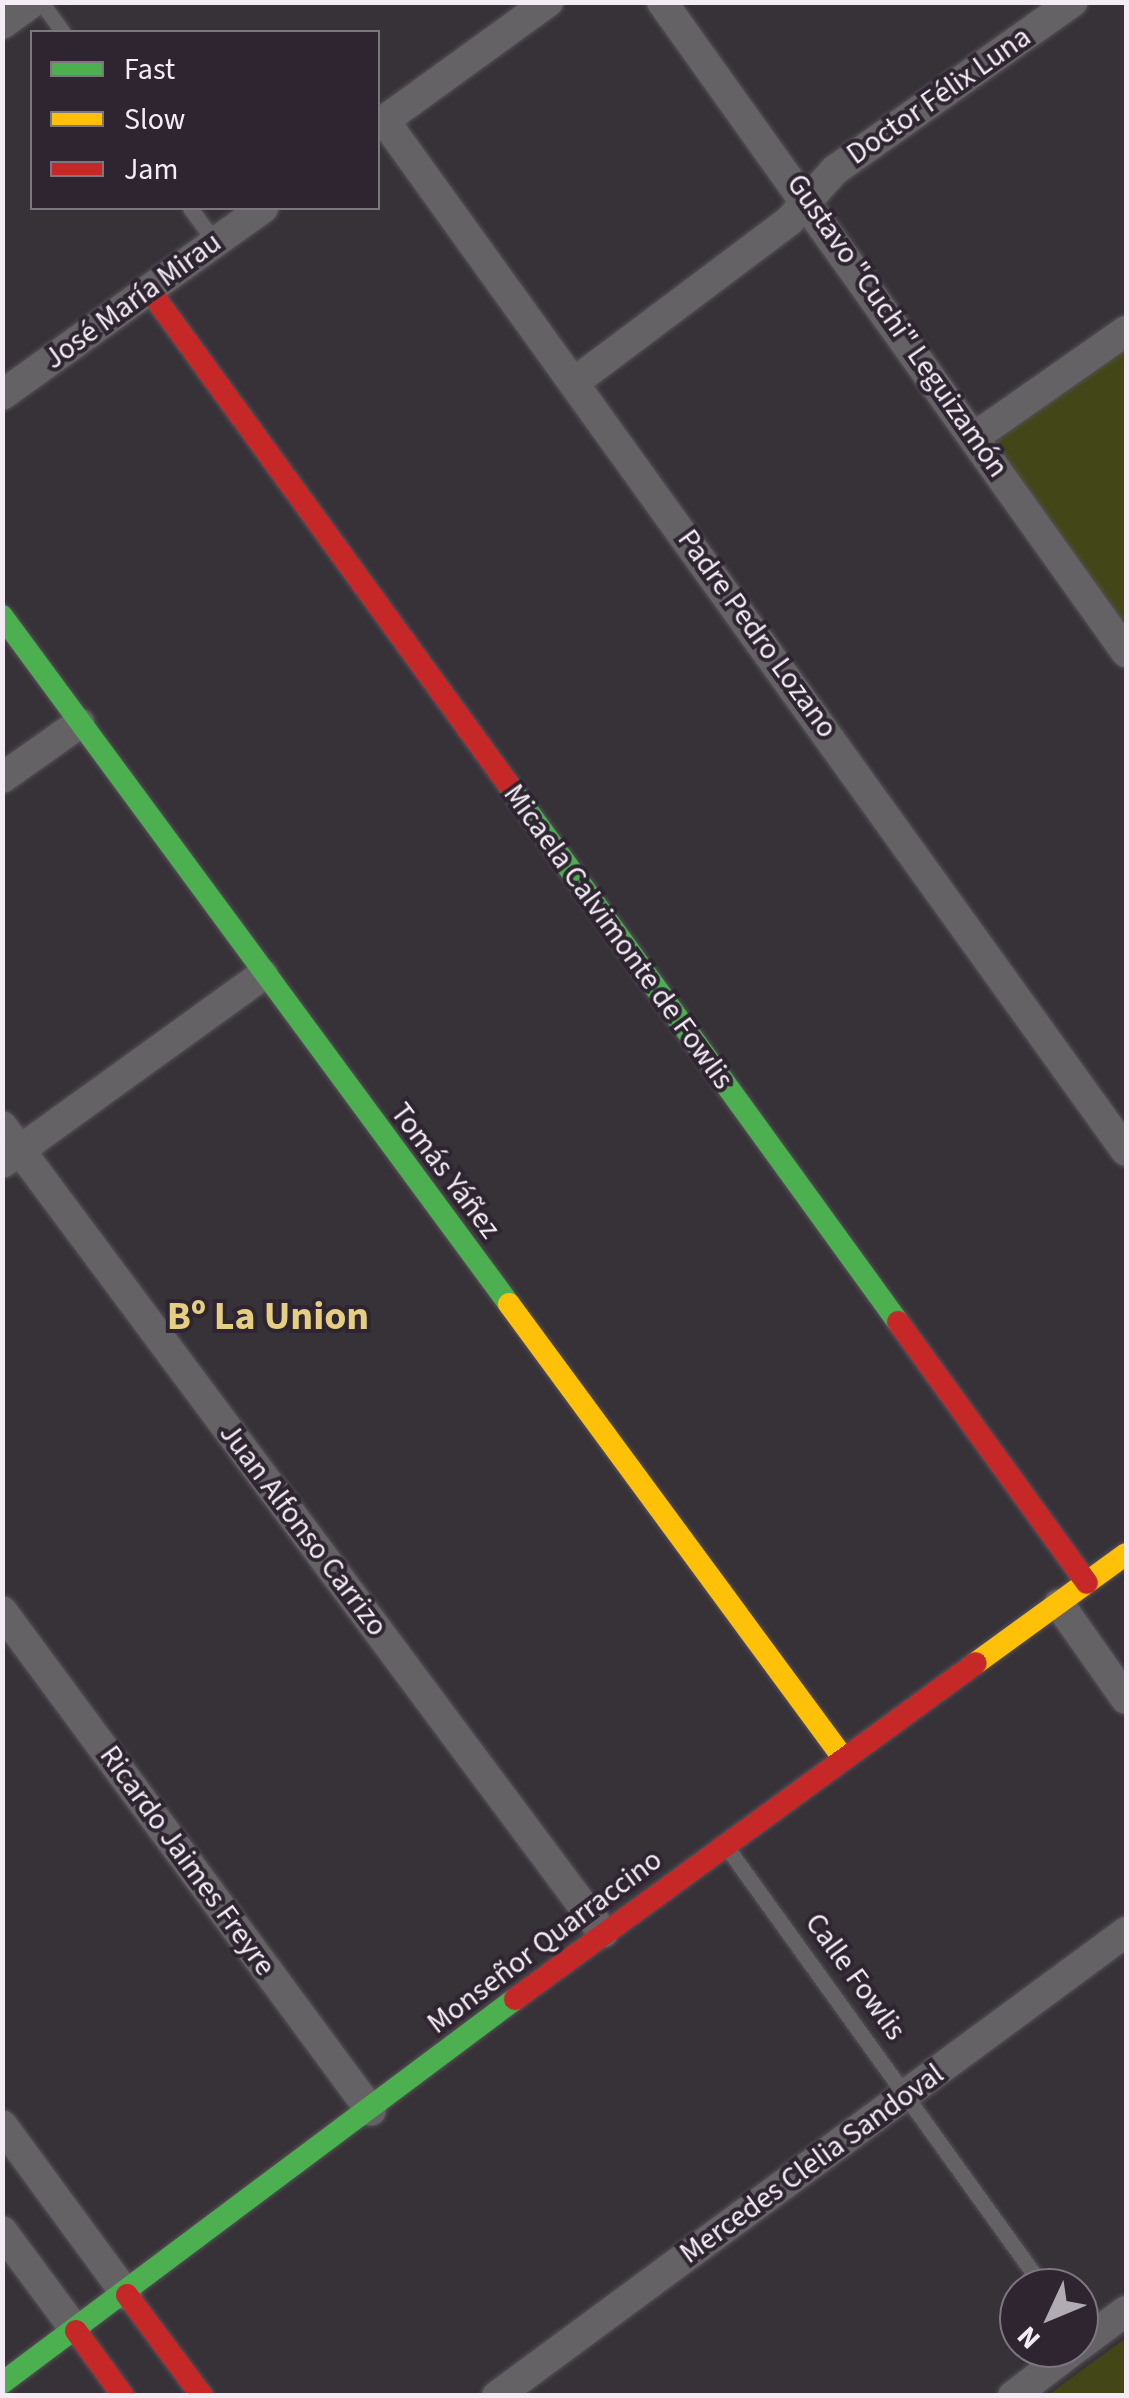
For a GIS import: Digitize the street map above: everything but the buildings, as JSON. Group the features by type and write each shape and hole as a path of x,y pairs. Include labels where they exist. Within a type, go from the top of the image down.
{"street":[{"path":"2,24 32,2"},
{"path":"381,122 548,2"},
{"name":"Gustavo \"Cuchi\" Leguizamón","path":"662,2 809,200 1126,652"},
{"name":"Doctor Félix Luna","path":"576,381 809,200 835,170 1072,2"},
{"name":"Padre Pedro Lozano","path":"381,122 576,381 1126,1151"},
{"name":"José María Mirau","path":"2,394 260,210"},
{"name":"Micaela Calvimonte de Fowlis","path":"150,291 1088,1582"},
{"path":"976,436 1126,332"},
{"name":"Tomás Yáñez","path":"2,616 844,1759"},
{"path":"2,778 80,723"},
{"path":"8,1146 263,975"},
{"name":"Juan Alfonso Carrizo","path":"8,1146 603,1933"},
{"name":"Monseñor Quarraccino","path":"2,2383 127,2295 603,1933 1126,1554"},
{"path":"1058,1604 1126,1699"},
{"name":"Ricardo Jaimes Freyre","path":"2,1610 371,2111"},
{"name":"Mercedes Clelia Sandoval","path":"497,2396 1126,1932"},
{"path":"2,2126 202,2396"},
{"path":"2,2231 123,2396"},
{"path":"1099,2329 1126,2311"},
{"path":"1013,2396 1048,2368"}],"lane":[{"path":"41,2 61,30"},
{"path":"191,210 215,242"},
{"name":"Calle Fowlis","path":"726,1845 1030,2268"}],"green space":[{"path":"1126,331 1126,652 976,436"},
{"path":"1126,2338 1126,2395 1048,2395 1085,2368 1099,2368 1099,2358"}],"traffic: fast":[{"path":"2,616 509,1304"},
{"path":"508,784 898,1322"},
{"path":"2,2383 515,1999"}],"traffic: slow":[{"path":"509,1304 844,1759"},
{"path":"976,1663 1126,1554"}],"traffic: jam":[{"path":"150,291 508,784"},
{"path":"898,1322 1087,1583"},
{"path":"515,1999 976,1663"},
{"path":"127,2295 202,2396"},
{"path":"76,2331 123,2396"}],"district":[{"name":"Bº La Union","path":"268,1317"}]}
